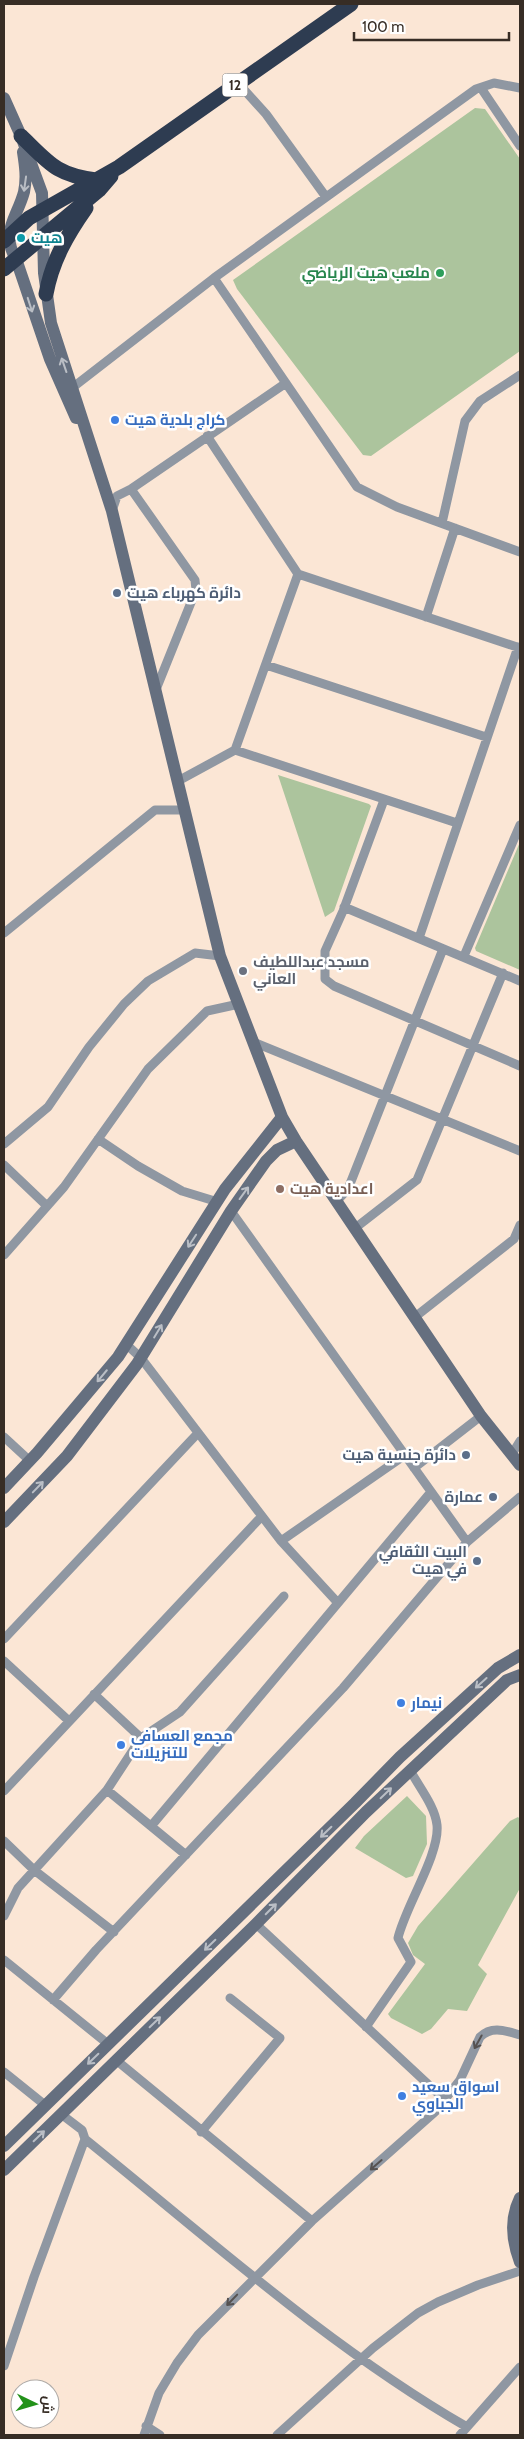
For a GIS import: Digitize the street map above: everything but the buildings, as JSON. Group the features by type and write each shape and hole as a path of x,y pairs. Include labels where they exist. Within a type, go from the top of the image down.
{"highway":[{"name":"12","path":"4,268 43,237 97,185 119,167 351,4"},
{"path":"22,136 53,166 69,176 97,185 60,250 50,273 46,294"},
{"name":"12","path":"6,239 9,234 43,208 97,185"}],"street":[{"path":"238,83 266,114 326,197"},
{"path":"72,388 214,278 481,88 494,83 520,88"},
{"path":"481,88 520,146"},
{"path":"4,98 22,136 36,174 43,208 46,294 51,323 112,511 220,956 282,1116 296,1141 481,1416 520,1465"},
{"path":"22,136 26,175 24,192 6,239 16,259 50,359 67,401 97,461"},
{"path":"214,278 357,487 397,507 520,552"},
{"path":"442,524 465,421 480,401 520,375"},
{"path":"112,511 117,496 131,489 286,383"},
{"path":"207,436 298,574 519,648 486,737 419,938"},
{"path":"131,489 195,580 196,590 156,687"},
{"path":"426,616 455,528"},
{"path":"178,781 235,750 298,574"},
{"path":"266,665 486,737"},
{"path":"235,750 457,823"},
{"path":"384,800 344,907 325,951 325,979 334,986 520,1066"},
{"path":"4,933 155,810 184,810"},
{"path":"464,956 520,826"},
{"path":"344,907 520,981"},
{"path":"336,1202 348,1189 443,949"},
{"path":"4,1144 48,1106 90,1047 124,1004 148,981 195,953 220,956"},
{"path":"354,1229 417,1180 503,973"},
{"path":"4,1255 64,1187 148,1069 208,1011 239,1004"},
{"path":"253,1042 386,1095 520,1152"},
{"path":"4,1488 30,1461 118,1357 218,1202 282,1116"},
{"path":"98,1139 138,1166 182,1191 218,1202"},
{"path":"4,1522 67,1456 141,1358 231,1210 266,1161 277,1150 296,1141"},
{"path":"4,1165 47,1206"},
{"path":"231,1210 467,1542"},
{"path":"415,1317 514,1239 520,1225"},
{"path":"126,1344 141,1358 281,1541 338,1603"},
{"path":"414,1468 481,1416"},
{"path":"4,1639 198,1433"},
{"path":"4,1437 30,1461"},
{"path":"512,1454 520,1441"},
{"path":"281,1541 405,1455"},
{"path":"152,1826 431,1492"},
{"path":"53,2000 114,1932 343,1688 467,1542 520,1497"},
{"path":"4,1791 262,1516"},
{"path":"4,1916 18,1888 107,1790 141,1738 180,1712 284,1596"},
{"path":"4,2146 400,1757 498,1668 520,1655"},
{"path":"4,1661 69,1721"},
{"path":"4,2170 256,1924 410,1770 507,1680 518,1677"},
{"path":"94,1694 141,1738"},
{"path":"366,2027 411,1962 398,1938 401,1923 428,1864 436,1839 437,1826 433,1811 410,1770"},
{"path":"107,1790 186,1855"},
{"path":"4,1841 34,1870 114,1932"},
{"path":"256,1924 445,2100"},
{"path":"4,1960 108,2044"},
{"path":"201,2132 280,2038 230,1998"},
{"path":"144,2435 159,2393 177,2363 198,2335 312,2221 423,2124 460,2080 483,2033 498,2029 520,2035"},
{"path":"116,2060 201,2132 312,2221"},
{"path":"4,2072 45,2105"},
{"path":"61,2114 82,2130 86,2139 255,2276 361,2358 420,2400 467,2427"},
{"path":"4,2366 86,2139"},
{"path":"520,2198 513,2222 514,2241 520,2262"},
{"path":"277,2435 361,2358 418,2313 438,2302 478,2285 520,2271"},
{"path":"460,2435 520,2367"},
{"path":"146,2426 160,2435"}],"green space":[{"path":"475,108 485,109 520,159 520,351 371,456 363,455 237,289 233,280"},
{"path":"278,775 371,806 334,911 325,917"},
{"path":"520,842 520,970 476,951 475,948"},
{"path":"407,1796 426,1816 427,1844 413,1876 406,1878 355,1848 364,1836"},
{"path":"518,1817 520,1819 520,1888 478,1965 487,1974 467,2011 448,2009 431,2029 422,2034 391,2018 388,2014 425,1964 413,1955 408,1943 418,1926 510,1821"}],"place":[{"name":"هيت","path":"21,238"},
{"name":"ملعب هيت الرياضي","path":"440,273"},
{"name":"كراج بلدية هيت","path":"115,420"},
{"name":"دائرة كهرباء هيت","path":"117,593"},
{"name":"مسجد عبداللطيف العاني","path":"243,971"},
{"name":"اعدادية هيت","path":"280,1189"},
{"name":"دائرة جنسية هيت","path":"466,1455"},
{"name":"عمارة","path":"493,1497"},
{"name":"البيت الثقافي في هيت","path":"477,1561"},
{"name":"نيمار","path":"401,1703"},
{"name":"مجمع العسافي للتنزيلات","path":"121,1745"},
{"name":"اسواق سعيد الجباوي","path":"402,2096"}]}
